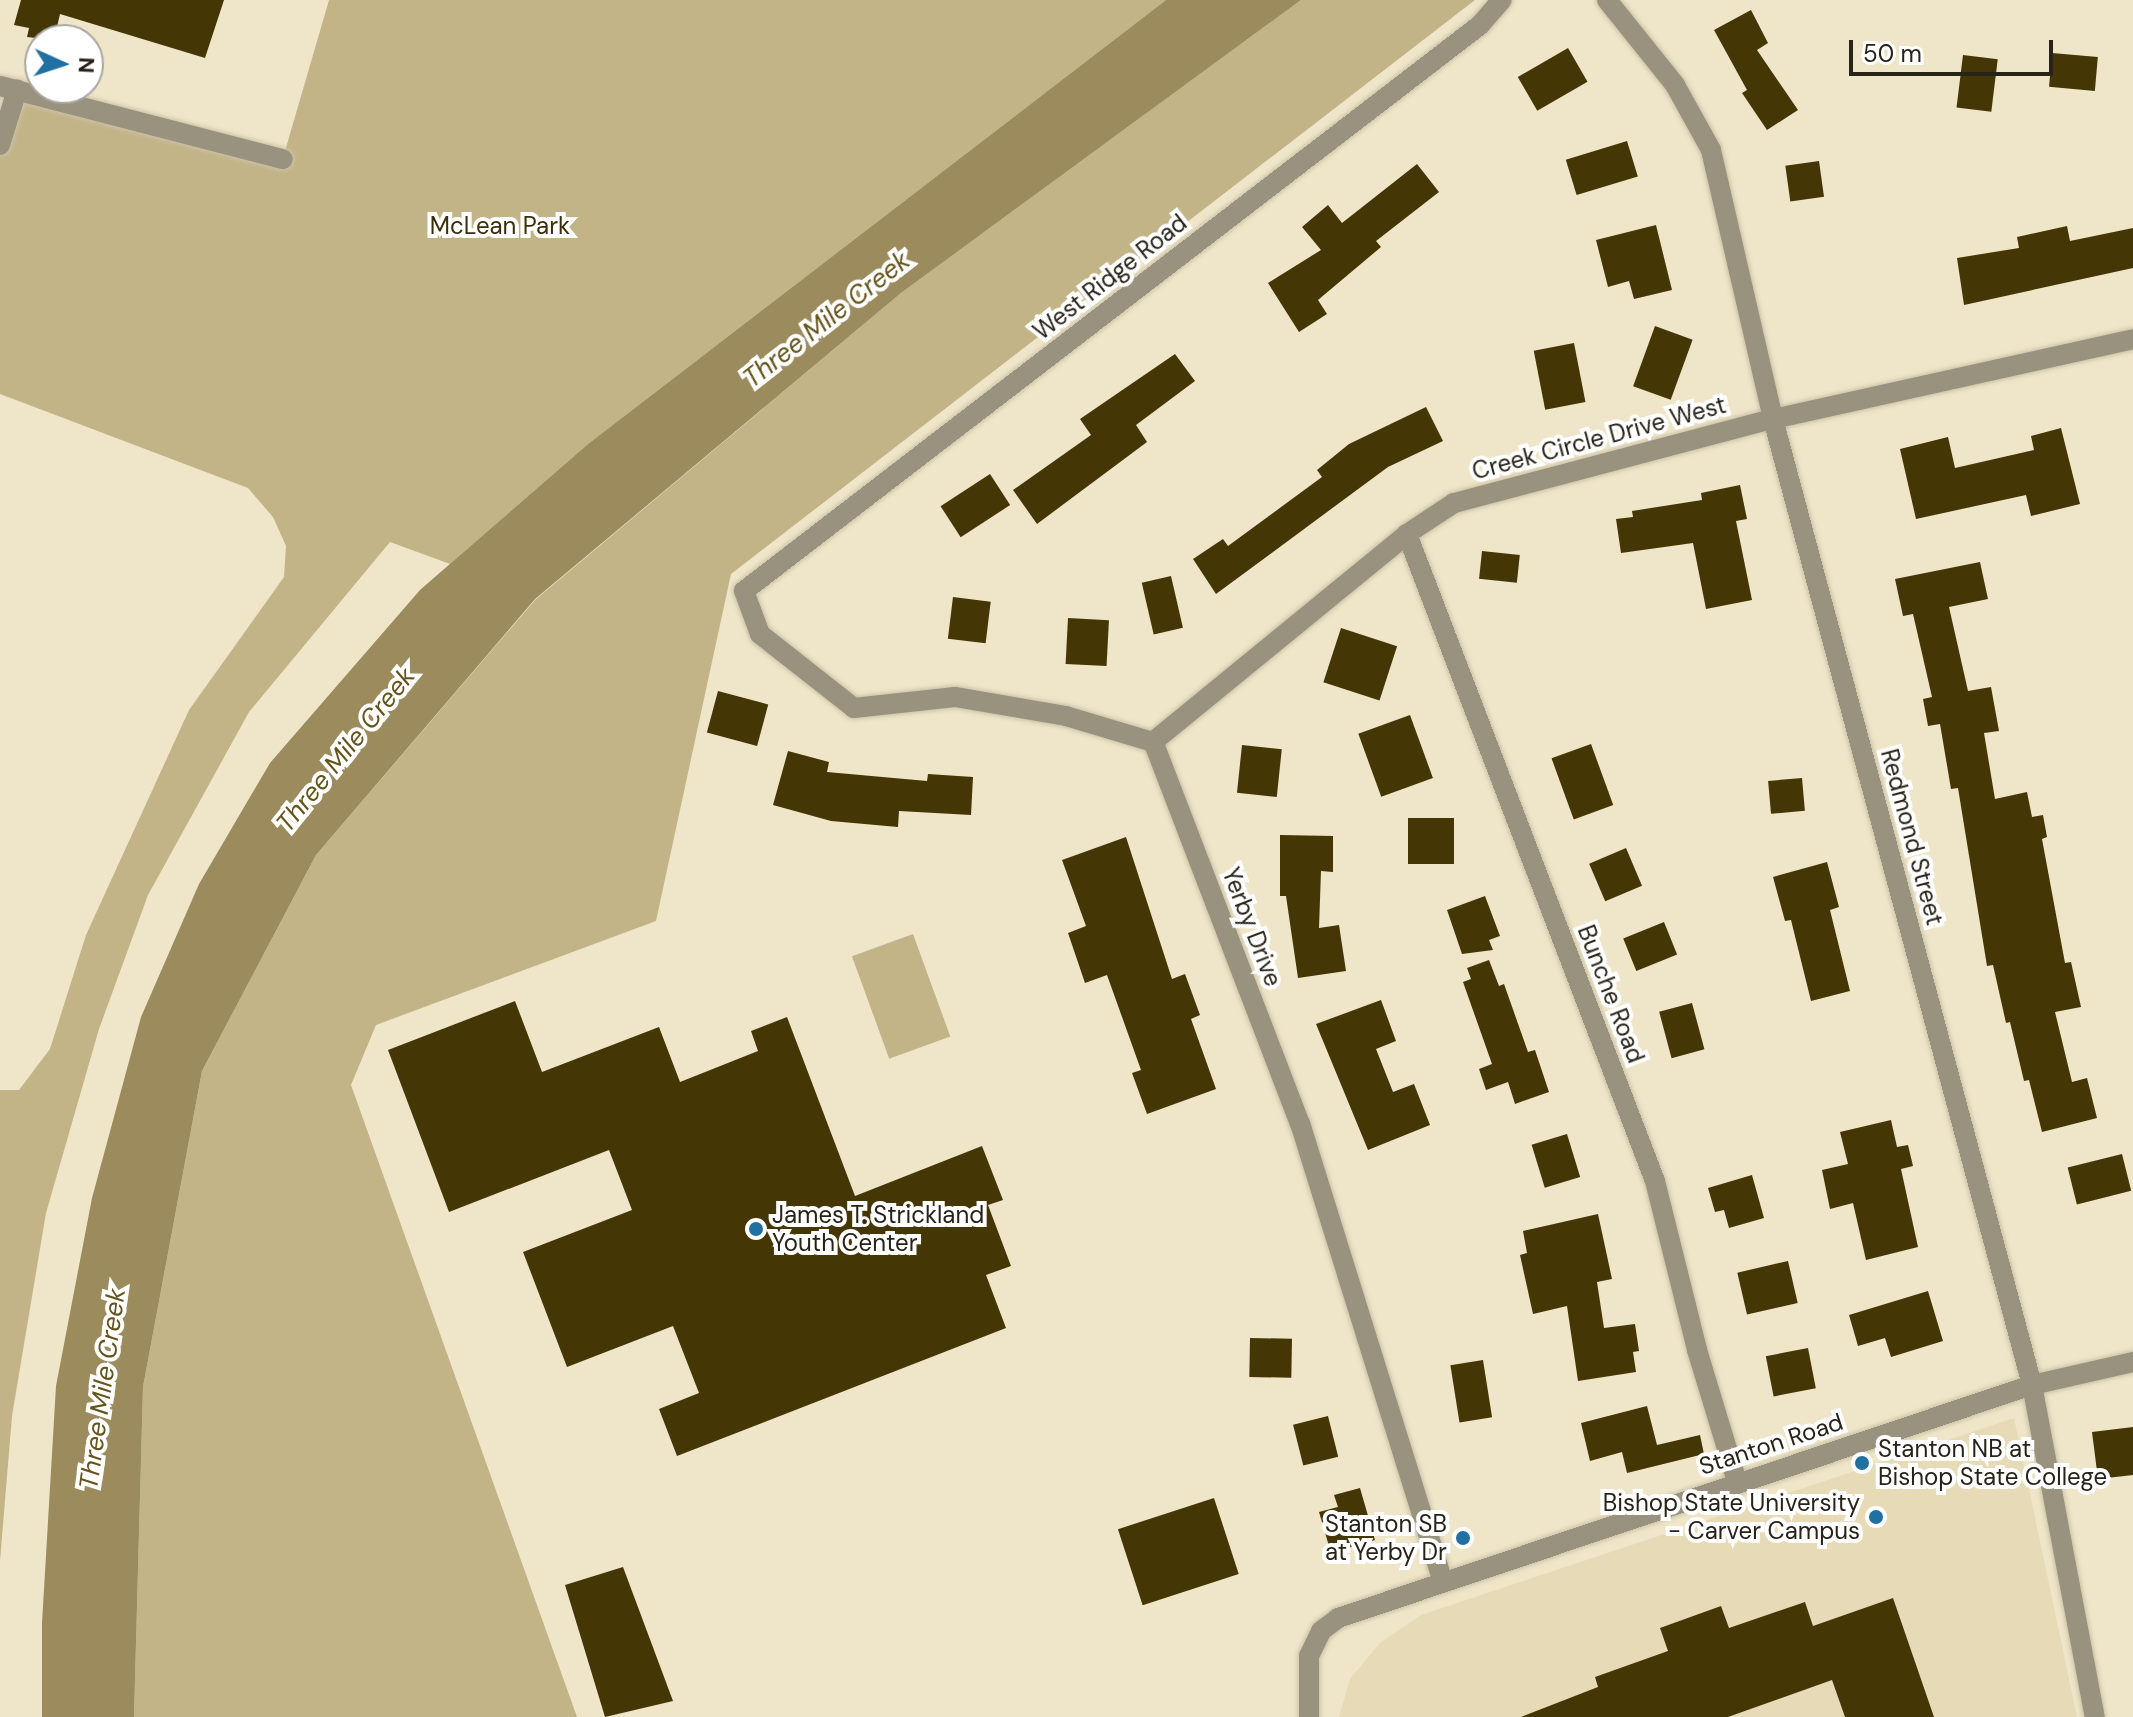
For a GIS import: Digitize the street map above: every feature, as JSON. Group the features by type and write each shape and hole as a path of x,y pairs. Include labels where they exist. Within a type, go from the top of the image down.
{"street":[{"name":"West Ridge Road","path":"1153,742 1066,716 955,697 854,708 760,634 744,591 1480,25 1502,0"},
{"name":"Redmond Street","path":"1607,0 1675,85 1711,150 1773,419 2032,1385 2095,1717"},
{"path":"0,145 8,88 283,159"},
{"name":"Creek Circle Drive West","path":"1153,742 1407,534 1454,503 1773,419 2133,339"},
{"name":"Bunche Road","path":"1407,534 1655,1181 1697,1350 1737,1482"},
{"name":"Yerby Drive","path":"1153,742 1300,1124 1442,1579"},
{"name":"Stanton Road","path":"1309,1717 1309,1656 1321,1631 1338,1618 1442,1579 2032,1385 2133,1362"}],"shaded area":[{"name":"Bishop State University - Carver Campus","path":"2014,1418 2077,1717 1339,1717 1350,1679 1380,1643 1421,1615"}],"green space":[{"name":"McLean Park","path":"329,0 1166,0 588,444 450,564 390,542 249,712 148,895 99,1029 46,1213 12,1416 0,1561 0,1090 19,1090 50,1049 86,935 189,710 284,577 286,546 273,517 248,488 0,394 0,145 17,90 24,92 24,104 72,104 283,158"},
{"path":"1301,0 1475,0 731,574 656,921 376,1025 351,1085 577,1717 134,1717 143,1387 202,1071 316,855 535,600 901,293"},
{"path":"913,934 950,1036 889,1059 852,956"}],"water":[{"name":"Three Mile Creek","path":"1166,0 1301,0 901,293 535,599 316,855 202,1071 143,1387 134,1717 42,1717 42,1623 56,1386 92,1198 141,1017 199,884 270,763 420,590 588,444"}],"building":[{"path":"21,0 224,0 205,58 104,27 104,24 93,24 60,14 58,24 14,25"},
{"path":"1751,10 1768,43 1757,50 1798,110 1767,130 1742,93 1747,90 1714,30"},
{"path":"1568,48 1588,82 1537,111 1518,77"},
{"path":"2052,53 2098,57 2095,91 2049,87"},
{"path":"1963,55 1998,59 1991,112 1957,108"},
{"path":"1627,141 1638,176 1577,195 1566,160"},
{"path":"1819,161 1824,197 1790,201 1785,166"},
{"path":"1417,164 1439,192 1376,241 1381,247 1318,300 1327,314 1299,332 1268,283 1321,250 1302,227 1328,205 1342,223"},
{"path":"1656,225 1672,290 1634,299 1629,281 1608,287 1596,240"},
{"path":"2067,226 2070,241 2133,228 2133,268 1964,305 1957,258 2019,248 2017,237"},
{"path":"1655,326 1693,340 1671,400 1633,386"},
{"path":"1574,343 1585,402 1545,410 1534,351"},
{"path":"1175,354 1195,381 1136,425 1147,442 1037,524 1013,490 1091,435 1080,419"},
{"path":"1426,407 1443,441 1388,467 1216,594 1193,559 1223,539 1228,546 1322,477 1317,470 1349,444"},
{"path":"2061,428 2080,504 2031,516 2026,495 1916,519 1900,449 1948,437 1955,468 2034,450 2031,436"},
{"path":"990,474 1010,505 961,537 941,506"},
{"path":"1740,485 1747,519 1736,521 1752,600 1706,609 1693,543 1621,553 1616,519 1633,517 1632,511 1702,500 1701,493"},
{"path":"1482,551 1520,555 1517,583 1479,579"},
{"path":"1980,562 1988,599 1949,607 1968,691 1991,687 1999,731 1984,733 1995,799 2027,792 2032,817 2043,815 2047,837 2042,839 2065,963 2071,962 2081,1007 2055,1012 2072,1082 2087,1078 2097,1118 2042,1132 2029,1080 2024,1081 2010,1022 2006,1023 1993,965 1987,966 1958,788 1951,789 1940,724 1928,726 1923,699 1932,697 1913,614 1903,616 1895,579"},
{"path":"1171,576 1183,628 1154,634 1142,583"},
{"path":"953,597 991,602 986,643 948,639"},
{"path":"1068,618 1109,620 1107,666 1066,664"},
{"path":"1341,628 1397,646 1379,700 1323,682"},
{"path":"718,691 768,704 757,746 707,733"},
{"path":"1410,715 1433,778 1381,797 1358,734"},
{"path":"1591,744 1613,805 1574,819 1552,758"},
{"path":"1242,745 1282,749 1277,797 1237,793"},
{"path":"788,751 829,762 827,772 927,781 928,774 973,777 971,815 899,811 898,827 831,821 773,805"},
{"path":"1802,778 1805,811 1771,814 1768,781"},
{"path":"1408,818 1454,818 1454,864 1408,864"},
{"path":"1280,835 1333,836 1333,872 1321,871 1319,928 1339,925 1346,971 1298,978 1286,896 1280,896"},
{"path":"1126,837 1172,979 1185,974 1200,1015 1191,1019 1216,1089 1147,1114 1132,1073 1141,1070 1107,975 1085,983 1068,933 1086,926 1062,860"},
{"path":"1626,848 1642,886 1605,901 1589,864"},
{"path":"1827,862 1839,907 1830,910 1850,991 1811,1001 1791,920 1785,921 1773,877"},
{"path":"1485,896 1500,936 1489,940 1493,950 1462,954 1447,910"},
{"path":"1664,922 1677,954 1636,971 1623,938"},
{"path":"1489,960 1499,986 1504,984 1528,1052 1535,1050 1549,1092 1515,1104 1508,1082 1486,1090 1479,1069 1492,1064 1463,982 1471,979 1467,968"},
{"path":"1381,1000 1396,1041 1376,1049 1393,1092 1414,1084 1430,1125 1368,1150 1316,1024"},
{"name":"James T. Strickland Youth Center","path":"515,1001 542,1072 659,1027 680,1082 758,1051 751,1031 787,1017 855,1196 982,1146 1003,1200 988,1205 1011,1266 986,1275 1006,1328 677,1456 659,1409 699,1393 673,1326 567,1367 523,1252 632,1210 609,1150 449,1212 388,1050"},
{"path":"1692,1003 1704,1049 1672,1058 1659,1012"},
{"path":"1891,1120 1897,1147 1908,1145 1913,1166 1901,1169 1918,1247 1866,1260 1853,1203 1830,1209 1822,1170 1848,1164 1840,1132"},
{"path":"1567,1134 1580,1177 1545,1188 1532,1145"},
{"path":"2122,1154 2131,1191 2077,1204 2068,1168"},
{"path":"1752,1175 1764,1218 1729,1228 1724,1210 1715,1212 1708,1188"},
{"path":"1598,1214 1612,1279 1597,1282 1604,1328 1635,1324 1639,1351 1633,1352 1636,1372 1578,1381 1567,1306 1533,1314 1520,1255 1527,1253 1523,1231"},
{"path":"1788,1261 1798,1303 1747,1315 1737,1273"},
{"path":"1928,1291 1943,1341 1891,1357 1885,1338 1858,1346 1849,1315"},
{"path":"1250,1338 1292,1339 1291,1378 1249,1377"},
{"path":"1808,1348 1816,1388 1774,1396 1766,1356"},
{"path":"1483,1360 1492,1417 1459,1422 1450,1365"},
{"path":"1647,1406 1657,1445 1700,1435 1704,1454 1627,1473 1622,1452 1590,1461 1581,1423"},
{"path":"1328,1416 1338,1457 1303,1465 1293,1425"},
{"path":"2133,1427 2133,1475 2098,1479 2092,1432"},
{"path":"1360,1488 1375,1540 1331,1553 1319,1512 1338,1507 1334,1495"},
{"path":"1214,1498 1239,1574 1143,1605 1118,1529"},
{"path":"623,1567 673,1701 605,1717 565,1585"},
{"path":"1893,1598 1934,1717 1845,1717 1832,1680 1728,1717 1521,1717 1598,1687 1595,1677 1668,1651 1660,1628 1721,1606 1729,1628 1805,1602 1813,1626"}],"place":[{"name":"James T. Strickland Youth Center","path":"756,1229"},
{"name":"Stanton NB at Bishop State College","path":"1862,1463"},
{"name":"Bishop State University - Carver Campus","path":"1876,1517"},
{"name":"Stanton SB at Yerby Dr","path":"1463,1538"}]}
